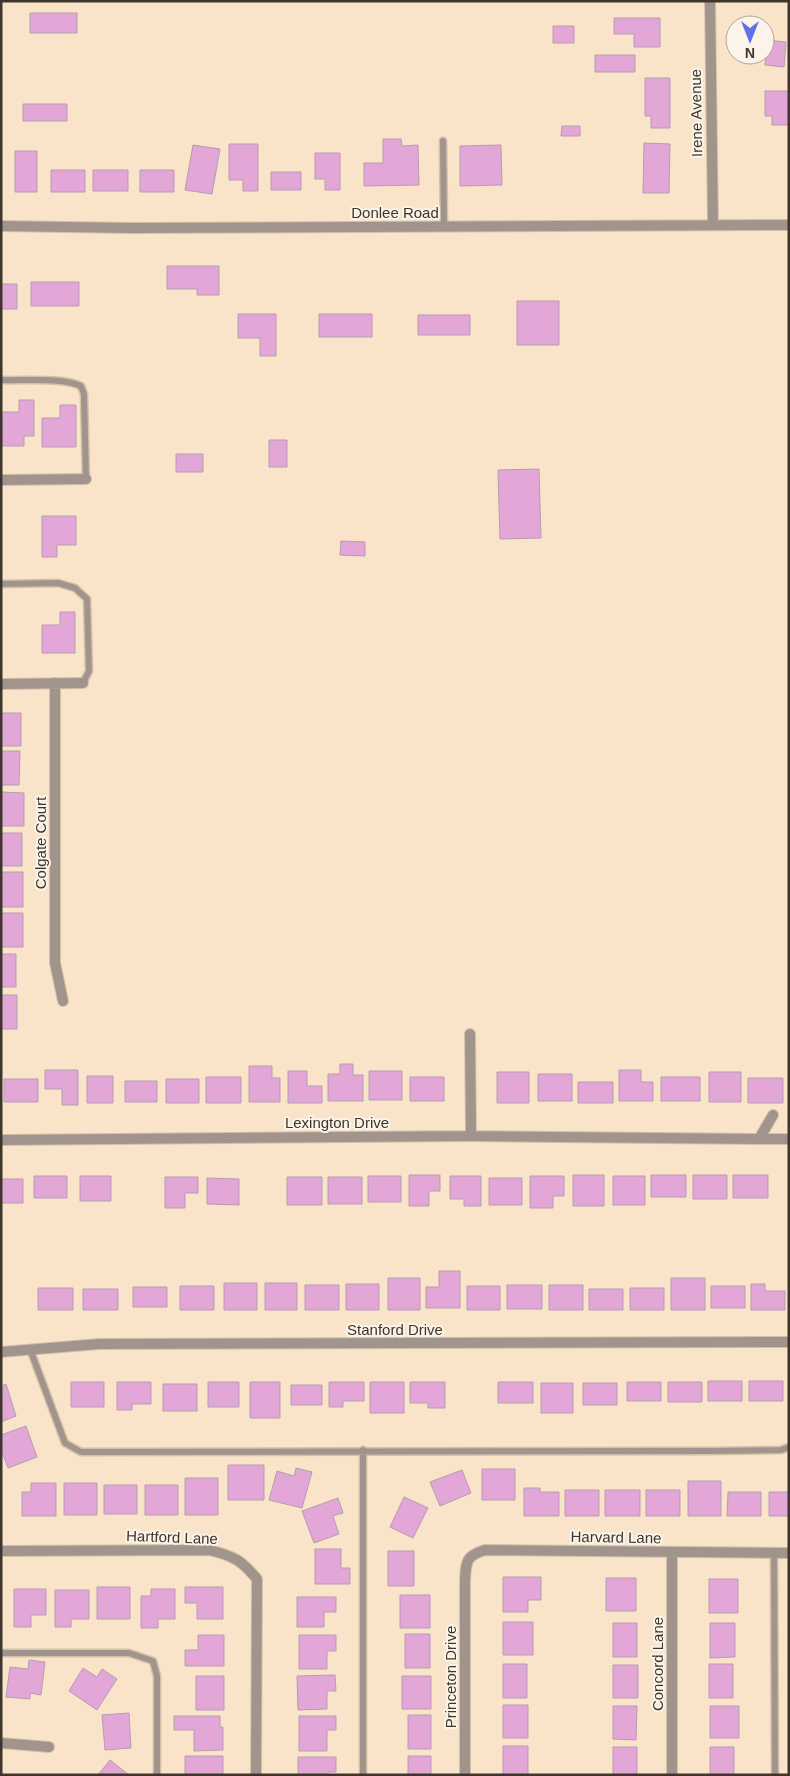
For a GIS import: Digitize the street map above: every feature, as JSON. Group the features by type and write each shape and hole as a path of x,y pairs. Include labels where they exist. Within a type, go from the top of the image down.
{"street":[{"name":"Irene Avenue","path":"710,1 713,225"},
{"name":"Donlee Road","path":"1,226 132,228 789,225"},
{"path":"1,480 86,479"},
{"name":"Colgate Court","path":"55,683 55,964 63,1001"},
{"path":"1,684 83,683"},
{"path":"470,1034 471,1136"},
{"path":"759,1139 773,1115"},
{"name":"Lexington Drive","path":"1,1140 471,1136 789,1139"},
{"name":"Stanford Drive","path":"1,1352 99,1344 789,1342"},
{"name":"Hartford Lane","path":"1,1551 209,1550 232,1555 244,1564 257,1579 256,1775"},
{"name":"Harvard Lane","path":"465,1580 466,1564 472,1554 485,1550 789,1553"},
{"name":"Concord Lane","path":"672,1553 672,1775"},
{"name":"Princeton Drive","path":"465,1580 465,1775"},
{"path":"1,1743 49,1747"}],"lane":[{"path":"443,141 444,226"},
{"path":"1,380 52,381 75,383 81,386 84,394 86,479"},
{"path":"1,584 58,583 75,588 87,599 89,671 83,683"},
{"path":"30,1349 65,1444 81,1452 363,1450 711,1451 781,1450 789,1447"},
{"path":"363,1450 363,1775"},
{"path":"774,1553 775,1775"},
{"path":"1,1653 129,1653 153,1661 157,1676 157,1775"}],"building":[{"path":"30,13 77,13 77,33 30,33"},
{"path":"614,18 660,18 660,47 634,47 634,34 614,34"},
{"path":"553,26 574,26 574,43 553,43"},
{"path":"775,41 786,42 784,67 765,65 775,65"},
{"path":"595,55 635,55 635,72 595,72"},
{"path":"645,78 670,78 670,128 651,128 651,116 645,116"},
{"path":"765,91 789,91 789,125 772,125 772,116 765,116"},
{"path":"23,104 67,104 67,121 23,121"},
{"path":"562,126 580,126 580,136 561,136"},
{"path":"383,139 401,139 402,146 418,145 419,185 364,186 364,163 383,163"},
{"path":"644,143 670,144 669,193 643,193"},
{"path":"229,144 258,144 258,191 243,191 243,180 229,180"},
{"path":"193,145 220,149 212,194 185,190"},
{"path":"501,145 502,185 460,186 460,146"},
{"path":"15,151 37,151 37,192 15,192"},
{"path":"315,153 340,153 340,190 325,190 325,179 315,179"},
{"path":"51,170 85,170 85,192 51,192"},
{"path":"93,170 128,170 128,191 93,191"},
{"path":"140,170 174,170 174,192 140,192"},
{"path":"271,172 301,172 301,190 271,190"},
{"path":"167,266 219,266 219,295 197,295 197,289 167,289"},
{"path":"31,282 79,282 79,306 31,306"},
{"path":"1,284 17,284 17,309 1,309"},
{"path":"517,301 559,301 559,345 517,345"},
{"path":"238,314 276,314 276,356 260,356 260,338 238,338"},
{"path":"319,314 372,314 372,337 319,337"},
{"path":"418,315 470,315 470,335 418,335"},
{"path":"19,400 34,400 34,436 24,436 24,446 2,446 2,412 19,412"},
{"path":"60,405 76,405 76,447 42,447 42,418 60,418"},
{"path":"269,440 287,440 287,467 269,467"},
{"path":"176,454 203,454 203,472 176,472"},
{"path":"539,469 541,538 500,539 498,470"},
{"path":"42,516 76,516 76,545 57,545 57,557 42,557"},
{"path":"341,541 365,542 365,556 340,555"},
{"path":"60,612 75,612 75,653 42,653 42,625 60,625"},
{"path":"1,713 21,713 21,746 1,746"},
{"path":"1,751 20,751 19,785 1,785"},
{"path":"1,792 24,793 24,826 1,826"},
{"path":"1,833 22,833 22,866 1,866"},
{"path":"1,872 23,872 23,907 1,907"},
{"path":"1,913 23,913 23,947 1,947"},
{"path":"1,954 16,954 16,987 1,987"},
{"path":"1,995 17,995 17,1029 1,1029"},
{"path":"340,1064 353,1064 353,1075 363,1075 363,1101 328,1101 328,1074 340,1074"},
{"path":"249,1066 272,1066 272,1078 280,1078 280,1102 249,1102"},
{"path":"45,1070 78,1070 78,1105 62,1105 62,1089 45,1089"},
{"path":"619,1070 641,1070 641,1082 653,1082 653,1101 619,1101"},
{"path":"288,1071 307,1071 307,1086 322,1086 322,1103 288,1103"},
{"path":"369,1071 402,1071 402,1100 369,1100"},
{"path":"497,1072 529,1072 529,1103 497,1103"},
{"path":"709,1072 741,1072 741,1102 709,1102"},
{"path":"538,1074 572,1074 572,1101 538,1101"},
{"path":"87,1076 113,1076 113,1103 87,1103"},
{"path":"206,1077 241,1077 241,1103 206,1103"},
{"path":"410,1077 444,1077 444,1101 410,1101"},
{"path":"661,1077 700,1077 700,1101 661,1101"},
{"path":"748,1078 783,1078 783,1103 748,1103"},
{"path":"4,1079 38,1079 38,1102 4,1102"},
{"path":"166,1079 199,1079 199,1103 166,1103"},
{"path":"125,1081 157,1081 157,1102 125,1102"},
{"path":"578,1082 613,1082 613,1103 578,1103"},
{"path":"409,1175 440,1175 440,1191 429,1191 429,1206 409,1206"},
{"path":"573,1175 604,1175 604,1206 573,1206"},
{"path":"651,1175 686,1175 686,1197 651,1197"},
{"path":"693,1175 727,1175 727,1199 693,1199"},
{"path":"733,1175 768,1175 768,1198 733,1198"},
{"path":"34,1176 67,1176 67,1198 34,1198"},
{"path":"80,1176 111,1176 111,1201 80,1201"},
{"path":"368,1176 401,1176 401,1202 368,1202"},
{"path":"450,1176 481,1176 481,1206 464,1206 464,1199 450,1199"},
{"path":"530,1176 564,1176 564,1196 553,1196 553,1208 530,1208"},
{"path":"613,1176 645,1176 645,1205 613,1205"},
{"path":"165,1177 198,1177 198,1193 185,1193 185,1208 165,1208"},
{"path":"287,1177 322,1177 322,1205 287,1205"},
{"path":"328,1177 362,1177 362,1204 328,1204"},
{"path":"207,1178 239,1179 239,1205 207,1204"},
{"path":"489,1178 522,1178 522,1205 489,1205"},
{"path":"1,1179 23,1179 23,1203 1,1203"},
{"path":"439,1271 460,1271 460,1308 426,1308 426,1287 439,1287"},
{"path":"388,1278 420,1278 420,1310 388,1310"},
{"path":"671,1278 705,1278 705,1310 671,1310"},
{"path":"224,1283 257,1283 257,1310 224,1310"},
{"path":"265,1283 297,1283 297,1310 265,1310"},
{"path":"346,1284 379,1284 379,1310 346,1310"},
{"path":"751,1284 765,1284 765,1291 785,1291 785,1310 751,1310"},
{"path":"305,1285 339,1285 339,1310 305,1310"},
{"path":"507,1285 542,1285 542,1309 507,1309"},
{"path":"549,1285 583,1285 583,1310 549,1310"},
{"path":"180,1286 214,1286 214,1310 180,1310"},
{"path":"467,1286 500,1286 500,1310 467,1310"},
{"path":"711,1286 745,1286 745,1308 711,1308"},
{"path":"133,1287 167,1287 167,1307 133,1307"},
{"path":"38,1288 73,1288 73,1310 38,1310"},
{"path":"630,1288 664,1288 664,1310 630,1310"},
{"path":"83,1289 118,1289 118,1310 83,1310"},
{"path":"589,1289 623,1289 623,1310 589,1310"},
{"path":"708,1381 742,1381 742,1401 708,1401"},
{"path":"749,1381 783,1381 783,1401 749,1401"},
{"path":"71,1382 104,1382 104,1407 71,1407"},
{"path":"117,1382 151,1382 151,1404 132,1404 132,1410 117,1410"},
{"path":"208,1382 239,1382 239,1407 208,1407"},
{"path":"250,1382 280,1382 280,1418 250,1418"},
{"path":"329,1382 364,1382 364,1401 343,1401 343,1407 329,1407"},
{"path":"370,1382 404,1382 404,1413 370,1413"},
{"path":"410,1382 445,1382 445,1408 428,1408 428,1403 410,1403"},
{"path":"498,1382 533,1382 533,1403 498,1403"},
{"path":"627,1382 661,1382 661,1401 627,1401"},
{"path":"668,1382 702,1382 702,1402 668,1402"},
{"path":"541,1383 573,1383 573,1413 541,1413"},
{"path":"583,1383 617,1383 617,1405 583,1405"},
{"path":"6,1384 16,1416 1,1422 1,1386"},
{"path":"163,1384 197,1384 197,1411 163,1411"},
{"path":"291,1385 322,1385 322,1405 291,1405"},
{"path":"26,1426 37,1457 8,1468 1,1449 1,1435"},
{"path":"228,1465 264,1465 264,1500 228,1500"},
{"path":"296,1468 312,1472 302,1508 269,1500 277,1471 294,1476"},
{"path":"482,1469 515,1469 515,1500 482,1500"},
{"path":"462,1470 471,1493 440,1506 430,1482"},
{"path":"185,1478 218,1478 218,1515 185,1515"},
{"path":"688,1481 721,1481 721,1516 688,1516"},
{"path":"31,1483 56,1483 56,1516 22,1516 22,1492 31,1492"},
{"path":"64,1483 97,1483 97,1515 64,1515"},
{"path":"104,1485 137,1485 137,1514 104,1514"},
{"path":"145,1485 178,1485 178,1515 145,1515"},
{"path":"524,1488 540,1488 540,1492 559,1492 559,1516 524,1516"},
{"path":"565,1490 599,1490 599,1516 565,1516"},
{"path":"605,1490 640,1490 640,1516 605,1516"},
{"path":"646,1490 680,1490 680,1516 646,1516"},
{"path":"728,1492 761,1492 761,1516 727,1516"},
{"path":"769,1492 789,1492 789,1516 769,1516"},
{"path":"404,1497 428,1508 413,1538 390,1527"},
{"path":"338,1498 343,1513 333,1516 339,1534 314,1543 302,1511"},
{"path":"315,1549 341,1549 341,1568 350,1568 350,1584 315,1584"},
{"path":"388,1551 414,1551 414,1586 388,1586"},
{"path":"503,1577 541,1577 541,1600 528,1600 528,1612 503,1612"},
{"path":"606,1578 636,1578 636,1611 606,1611"},
{"path":"709,1579 738,1579 738,1613 709,1613"},
{"path":"97,1587 130,1587 130,1619 97,1619"},
{"path":"185,1587 223,1587 223,1619 197,1619 197,1603 185,1603"},
{"path":"14,1589 46,1589 46,1615 31,1615 31,1627 14,1627"},
{"path":"151,1589 175,1589 175,1619 158,1619 158,1628 141,1628 141,1596 151,1596"},
{"path":"55,1590 89,1590 89,1619 71,1619 71,1627 55,1627"},
{"path":"400,1595 430,1595 430,1628 400,1628"},
{"path":"297,1597 336,1597 336,1612 324,1612 324,1627 297,1627"},
{"path":"503,1622 533,1622 533,1655 503,1655"},
{"path":"613,1623 637,1623 637,1657 613,1657"},
{"path":"710,1623 735,1623 735,1657 710,1658"},
{"path":"405,1634 430,1634 430,1668 405,1668"},
{"path":"198,1635 224,1635 224,1666 185,1666 185,1650 198,1650"},
{"path":"299,1635 336,1635 336,1651 327,1651 327,1669 299,1669"},
{"path":"29,1660 45,1662 41,1695 30,1693 30,1699 6,1697 10,1667 28,1669"},
{"path":"503,1664 527,1664 527,1698 503,1698"},
{"path":"709,1664 733,1664 733,1698 709,1698"},
{"path":"613,1665 638,1665 638,1698 613,1698"},
{"path":"83,1668 97,1677 102,1669 117,1679 97,1710 69,1691"},
{"path":"335,1675 336,1691 327,1691 327,1709 298,1710 297,1676"},
{"path":"196,1676 224,1676 224,1710 196,1710"},
{"path":"402,1676 431,1676 431,1709 402,1709"},
{"path":"503,1705 528,1705 528,1738 503,1738"},
{"path":"613,1706 637,1706 636,1740 613,1739"},
{"path":"710,1706 739,1706 739,1738 710,1738"},
{"path":"129,1713 131,1748 105,1750 102,1715"},
{"path":"408,1715 431,1715 431,1749 408,1749"},
{"path":"174,1716 220,1716 220,1727 223,1727 223,1750 194,1751 194,1730 174,1730"},
{"path":"299,1716 336,1716 336,1730 327,1730 327,1751 299,1751"},
{"path":"503,1746 528,1746 528,1775 503,1775"},
{"path":"613,1747 637,1747 637,1775 613,1775"},
{"path":"710,1747 734,1747 734,1775 710,1775"},
{"path":"185,1756 223,1756 223,1775 185,1775"},
{"path":"408,1756 431,1756 431,1775 408,1775"},
{"path":"298,1757 336,1757 336,1772 328,1772 328,1775 298,1775"},
{"path":"110,1760 129,1775 98,1775"}]}
